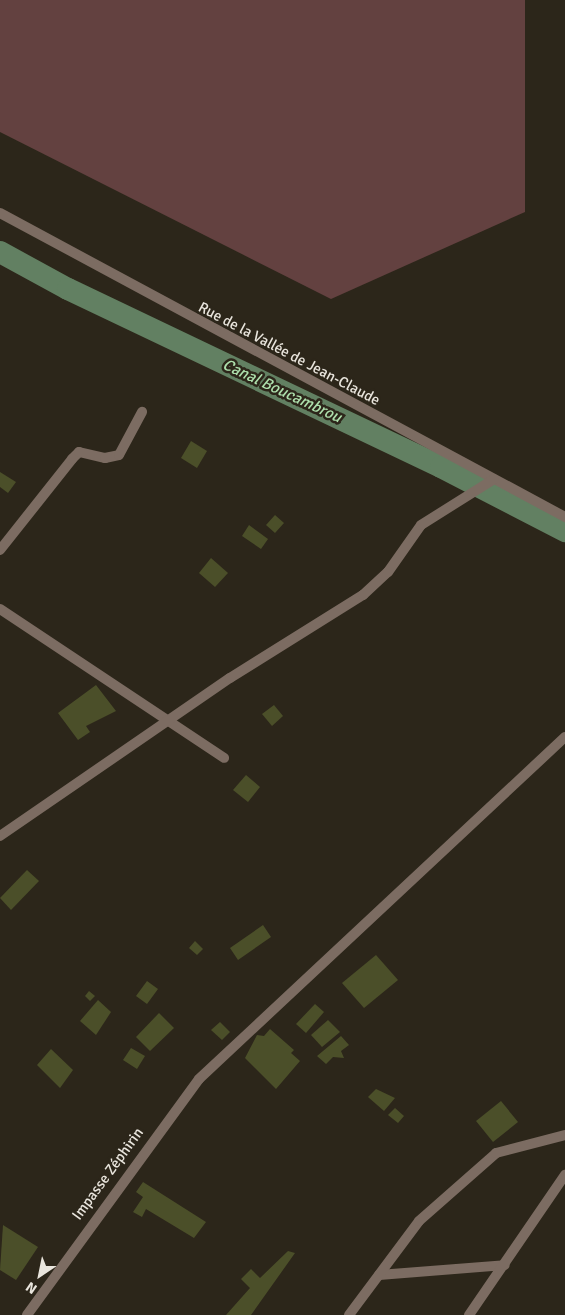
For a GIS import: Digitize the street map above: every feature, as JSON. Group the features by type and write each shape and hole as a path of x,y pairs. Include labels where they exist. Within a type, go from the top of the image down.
{"street":[{"name":"Rue de la Vallée de Jean-Claude","path":"0,213 565,517"},
{"path":"0,550 79,452 105,458 119,456 142,412"},
{"path":"0,836 170,720 363,595 388,572 421,525 494,479"},
{"path":"0,609 70,660 170,720 224,758"},
{"name":"Impasse Zéphirin","path":"27,1315 158,1129 199,1079 223,1060 565,737"},
{"path":"349,1315 419,1221 496,1154 565,1135"},
{"path":"469,1315 565,1175"},
{"path":"379,1275 505,1265"}],"shaded area":[{"path":"0,0 525,0 525,212 331,299 0,132"}],"building":[{"path":"191,441 207,451 197,468 181,458"},
{"path":"0,472 16,482 8,493 0,487"},
{"path":"275,515 284,523 275,533 266,525"},
{"path":"249,525 268,539 261,549 242,536"},
{"path":"211,558 228,573 215,587 199,573"},
{"path":"96,685 116,711 86,726 90,732 78,740 58,713"},
{"path":"274,705 283,716 272,726 262,714"},
{"path":"246,775 260,787 248,802 233,790"},
{"path":"27,870 39,881 11,910 0,898"},
{"path":"263,925 271,937 238,960 230,948"},
{"path":"195,941 203,949 197,955 189,948"},
{"path":"376,955 398,980 364,1008 342,983"},
{"path":"147,981 158,989 147,1004 136,996"},
{"path":"89,991 95,996 90,1001 85,996"},
{"path":"98,1000 111,1012 96,1035 80,1021"},
{"path":"315,1004 324,1012 306,1033 296,1024"},
{"path":"159,1013 174,1028 150,1051 136,1037"},
{"path":"328,1020 340,1032 322,1047 311,1035"},
{"path":"220,1022 230,1032 222,1040 211,1030"},
{"path":"270,1029 294,1050 291,1053 300,1061 276,1089 245,1058 257,1035 264,1036"},
{"path":"341,1036 349,1045 341,1051 344,1058 333,1057 326,1064 317,1056"},
{"path":"131,1048 145,1056 137,1069 123,1060"},
{"path":"51,1049 73,1070 60,1088 37,1065"},
{"path":"376,1089 395,1098 384,1111 368,1097"},
{"path":"501,1101 518,1122 493,1142 476,1121"},
{"path":"395,1108 404,1116 398,1123 388,1115"},
{"path":"143,1182 206,1222 194,1238 146,1209 142,1217 133,1212 143,1197 136,1192"},
{"path":"3,1225 38,1247 16,1280 0,1270"},
{"path":"288,1251 295,1253 251,1315 226,1315 250,1288 241,1279 251,1269 260,1278"}],"waterway":[{"name":"Canal Boucambrou","path":"0,252 68,289 441,467 565,531"}]}
